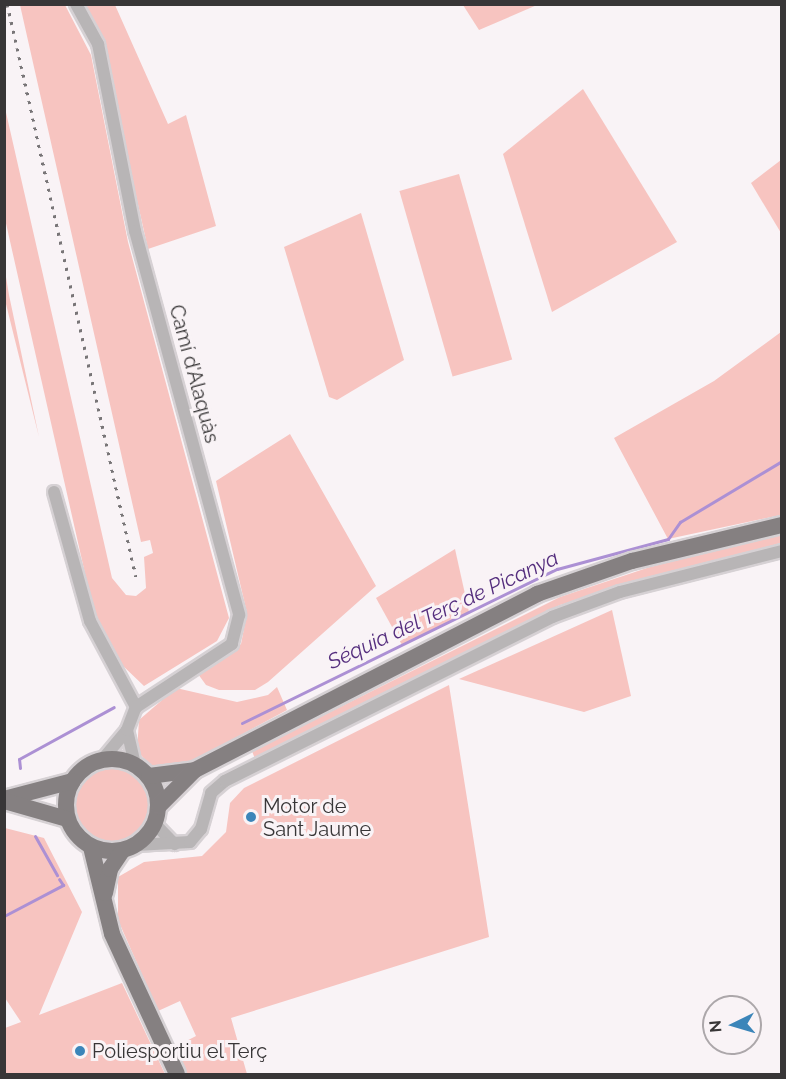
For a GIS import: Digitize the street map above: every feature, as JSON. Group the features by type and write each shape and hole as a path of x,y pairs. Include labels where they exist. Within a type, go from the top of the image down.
{"main road":[{"path":"159,806 195,770 537,594 632,561 782,525"},
{"path":"4,800 73,781 102,760 135,765 149,776 159,806 155,824 129,848 108,875 105,907"},
{"path":"149,776 195,770"},
{"path":"67,819 73,781"},
{"path":"4,800 67,819 91,847 105,907 131,979 177,1074"},
{"path":"91,847 129,848"}],"street":[{"name":"Camí d'Alaquàs","path":"76,4 98,44 135,231 239,615 232,644 136,707"},
{"path":"54,492 90,621 136,707 128,730 102,760"},
{"path":"129,848 174,844 195,838 211,793 225,781 552,617 620,592 782,551"},
{"path":"128,730 135,765"},
{"path":"155,824 174,844"}],"shaded area":[{"path":"20,5 65,5 91,55 128,242 229,618 217,641 144,686 121,664 93,609 5,219 5,108 112,578 126,595 136,596 146,588 144,557 153,553 150,540 141,542"},
{"path":"80,5 115,5 168,124 186,115 216,226 148,249 102,44"},
{"path":"463,5 537,5 479,30"},
{"path":"583,89 677,242 552,312 503,154"},
{"path":"781,160 781,233 751,183"},
{"path":"459,174 512,360 453,377 399,191"},
{"path":"361,213 404,360 337,400 329,397 284,247"},
{"path":"5,271 9,295 39,437 5,300"},
{"path":"781,332 781,515 668,539 614,438 714,381"},
{"path":"290,434 376,586 268,682 255,690 219,690 206,685 198,674 241,644 247,613 216,481"},
{"path":"781,534 781,543 560,605 255,759 252,751 560,597 650,567"},
{"path":"455,549 469,612 402,645 376,598"},
{"path":"612,610 631,696 584,712 459,679"},
{"path":"449,685 489,937 231,1018 247,1074 181,1074 169,1050 196,1036 180,1001 158,1011 118,920 118,877 144,862 202,856 226,832 230,803 244,788"},
{"path":"277,687 287,710 176,770 150,765 137,751 139,720 176,688 237,702 268,695"},
{"path":"113,765 128,768 141,777 150,790 153,805 150,820 141,833 128,842 113,845 98,842 85,833 76,820 73,805 76,790 85,777 98,768"},
{"path":"5,828 44,838 82,912 39,1015 122,983 165,1074 5,1074 5,1028 21,1022 5,998"}],"waterway":[{"name":"Séquia del Terç de Picanya","path":"242,723 557,569 668,539 680,522 782,461"},
{"name":"Séquia del Terç de Picanya","path":"20,768 19,759 114,707"},
{"name":"Séquia del Terç de Picanya","path":"35,836 57,875"},
{"path":"4,916 63,885 59,879"}],"railway":[{"path":"7,4 136,577"}],"place":[{"name":"Motor de Sant Jaume","path":"251,817"},
{"name":"Poliesportiu el Terç","path":"80,1051"}]}
